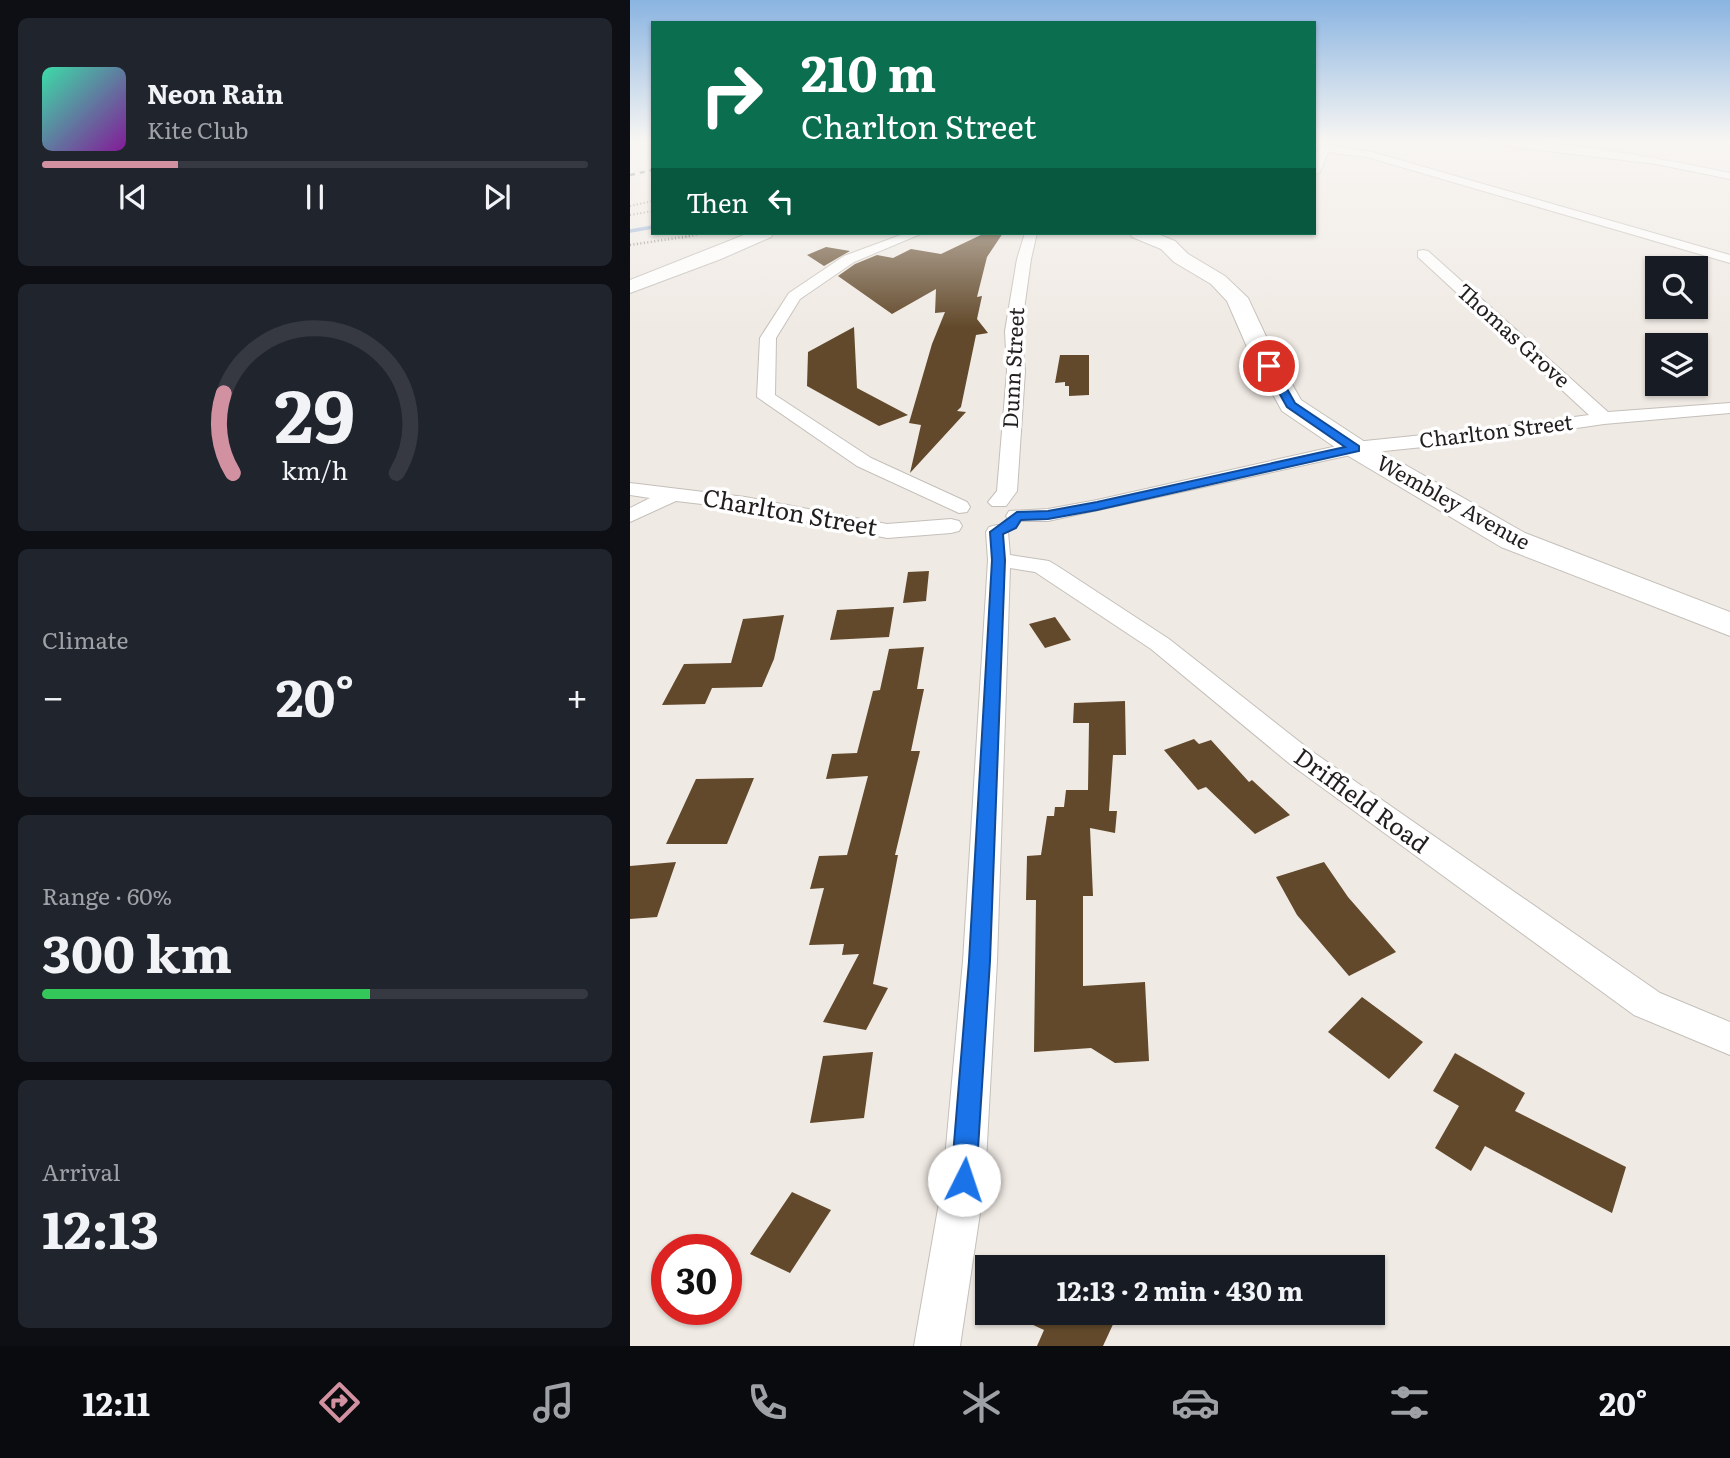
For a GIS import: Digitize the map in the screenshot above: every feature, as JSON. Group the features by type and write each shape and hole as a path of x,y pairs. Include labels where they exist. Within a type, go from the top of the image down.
{"street":[{"path":"1550,203 1730,259"},
{"path":"630,287 759,235"},
{"path":"912,235 849,258 794,296 768,338 766,397 955,516 969,534 1003,527"},
{"name":"Dunn Street","path":"937,1346 964,1180 980,961 1003,527 1016,371 1013,331 1030,235"},
{"name":"Wembley Avenue","path":"1146,235 1168,245 1181,258 1219,280 1237,298 1259,347 1291,405 1355,448 1513,540 1730,625"},
{"name":"Thomas Grove","path":"1423,254 1604,418"},
{"name":"Charlton Street","path":"1003,527 1355,448 1501,433 1604,418 1730,408"},
{"name":"Charlton Street","path":"630,489 746,503 887,531 955,516"},
{"path":"630,516 673,494"},
{"path":"955,516 978,501 1003,527"},
{"name":"Driffield Road","path":"1003,527 1041,566 1160,644 1300,757 1647,1004 1730,1039"}],"path":[{"path":"630,215 651,211"},
{"path":"630,245 694,235"}],"building":[{"path":"981,235 1002,235 987,257 977,297 982,296 977,319 988,333 976,335 961,407 957,411 966,412 910,473 921,425 909,423 932,344 945,312 935,313 936,289 892,314 838,276 855,264 877,255 893,258 911,249 941,254"},
{"path":"826,247 850,251 824,266 807,255"},
{"path":"854,327 857,388 908,415 879,426 807,386 808,352"},
{"path":"1060,355 1089,355 1089,395 1069,396 1069,386 1065,386 1065,382 1055,383"},
{"path":"929,571 926,601 903,603 908,572"},
{"path":"894,607 889,637 830,640 837,610"},
{"path":"784,615 774,659 762,687 712,688 705,704 662,705 684,664 731,663 743,619"},
{"path":"1055,617 1071,640 1045,648 1029,624"},
{"path":"924,647 917,689 924,689 911,751 920,751 895,855 898,855 873,984 888,988 866,1030 823,1022 859,954 842,955 844,944 809,945 824,888 810,889 819,856 847,855 868,776 826,779 832,754 857,753 873,691 880,690 889,649"},
{"path":"1125,701 1126,755 1113,755 1109,811 1117,811 1115,833 1090,828 1093,896 1083,896 1083,986 1145,982 1149,1061 1115,1063 1091,1048 1034,1052 1036,900 1026,900 1027,856 1041,855 1047,816 1054,816 1055,807 1064,807 1066,790 1088,790 1089,723 1073,723 1074,703"},
{"path":"1194,739 1199,744 1211,740 1249,782 1252,780 1290,815 1255,834 1206,787 1198,790 1164,750"},
{"path":"754,778 727,844 666,844 696,779"},
{"path":"676,862 657,917 630,919 630,866"},
{"path":"1324,862 1348,897 1396,952 1349,976 1297,915 1276,877"},
{"path":"1362,997 1423,1042 1389,1079 1328,1032"},
{"path":"873,1052 864,1118 810,1123 823,1056"},
{"path":"1455,1053 1525,1093 1515,1111 1626,1167 1612,1213 1485,1146 1471,1171 1435,1148 1459,1106 1433,1091"},
{"path":"792,1192 831,1210 790,1273 750,1254"},
{"path":"1033,1325 1113,1325 1103,1346 1037,1346 1044,1330"}],"waterway":[{"path":"630,231 651,227"}],"route":[{"path":"964,1180 980,961 999,560 997,532 1011,525 1017,516 1048,515 1097,506 1355,448 1291,405 1269,366"}]}
